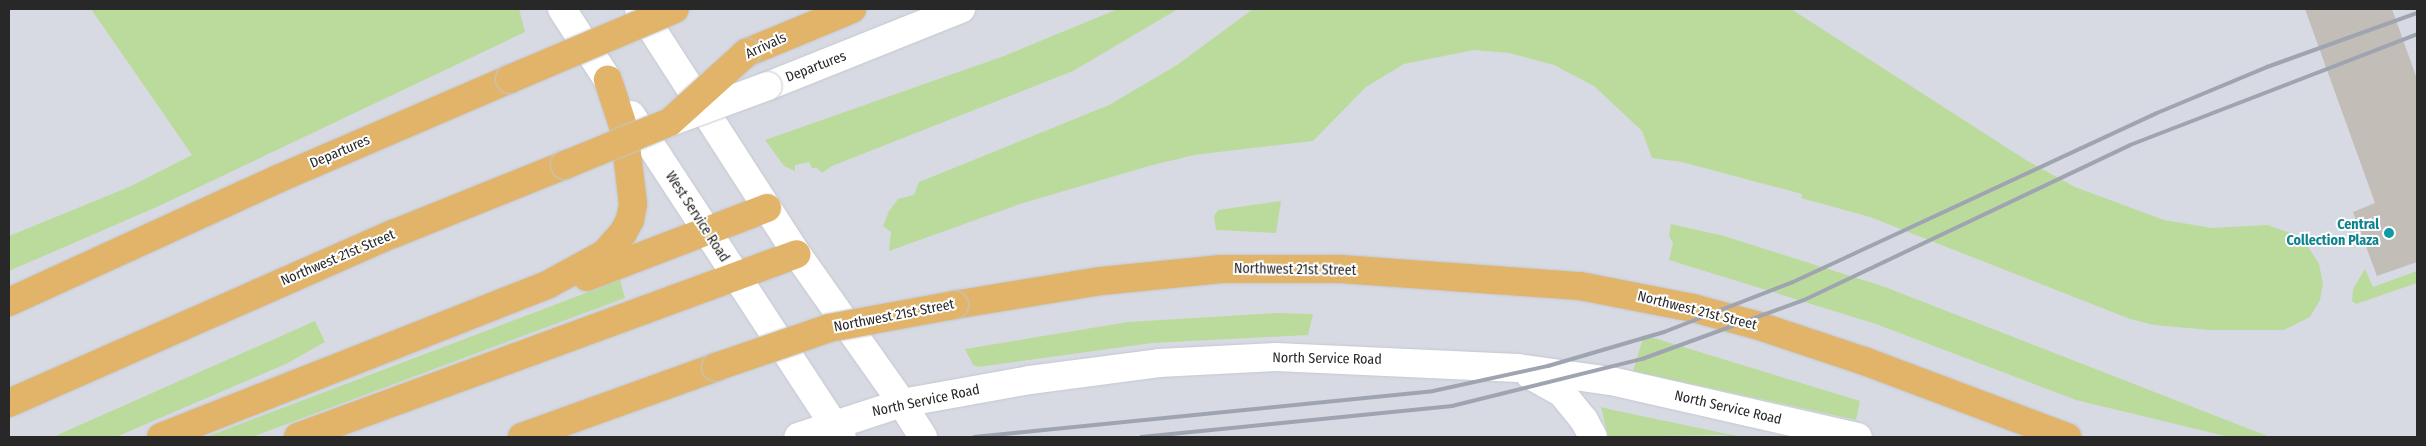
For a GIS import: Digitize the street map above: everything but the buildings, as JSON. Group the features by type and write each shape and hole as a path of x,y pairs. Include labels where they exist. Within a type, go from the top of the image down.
{"main road":[{"name":"Departures","path":"9,302 280,178 675,9"},
{"name":"Arrivals","path":"670,122 746,53 852,9"},
{"path":"161,437 549,284 604,254 630,220 632,173 624,129 608,80"},
{"name":"Northwest 21st Street","path":"9,403 384,238 670,122"},
{"path":"549,284 591,277 767,208"},
{"path":"298,437 797,254"},
{"name":"Northwest 21st Street","path":"522,437 829,328 1091,282 1221,269 1341,269 1580,286 1693,308 1756,325 1867,362 2067,437"}],"street":[{"name":"West Service Road","path":"562,9 837,431"},
{"path":"639,9 797,254 923,437"},
{"name":"Departures","path":"670,122 768,86 961,9"},
{"name":"North Service Road","path":"798,437 837,431 902,404 1030,380 1159,363 1334,358 1518,368 1611,381 1795,431 1858,437"},
{"path":"1518,368 1562,393 1584,420 1593,437"}],"shaded area":[{"path":"9,9 2417,9 2417,437 9,437"}],"green space":[{"path":"91,9 519,9 525,32 159,206 9,271 9,236 129,187 192,155"},
{"path":"1118,9 1178,9 1073,71 832,166 822,173 817,168 812,168 809,162 795,165 795,171 784,166 765,140 1004,56"},
{"path":"1253,9 1791,9 2026,160 2075,187 2164,220 2212,228 2267,225 2302,237 2319,264 2323,283 2320,300 2310,317 2284,330 2210,330 2154,325 2130,319 1870,217 1801,198 1802,194 1682,162 1652,158 1642,131 1594,86 1554,65 1509,53 1474,50 1404,64 1366,87 1313,141 1194,155 1149,166 1020,204 889,251 891,232 883,226 889,211 898,199 914,195 919,182 1109,105 1177,65"},
{"path":"1281,201 1276,233 1216,230 1214,216 1218,210"},
{"path":"1671,224 1724,236 1885,287 2270,437 2229,437 2076,400 1876,324 1669,260 1673,243 1669,236"},
{"path":"2365,269 2373,287 2417,271 2417,283 2356,304 2352,301 2353,289"},
{"path":"620,280 625,298 252,437 206,437"},
{"path":"1276,313 1313,314 1308,335 1152,343 978,367 973,365 965,349 1128,322"},
{"path":"315,321 325,342 288,363 116,437 55,436"},
{"path":"1644,335 1860,401 1856,420 1633,371"},
{"path":"1601,407 1742,437 1719,435 1608,437"}],"railway":[{"path":"974,437 1433,391 1548,366 1664,332 1793,282 2157,113 2267,67 2417,13"},
{"path":"1141,437 1452,406 1642,359 1804,300 2130,145 2417,34"}],"place":[{"name":"Central Collection Plaza","path":"2389,233"}]}
